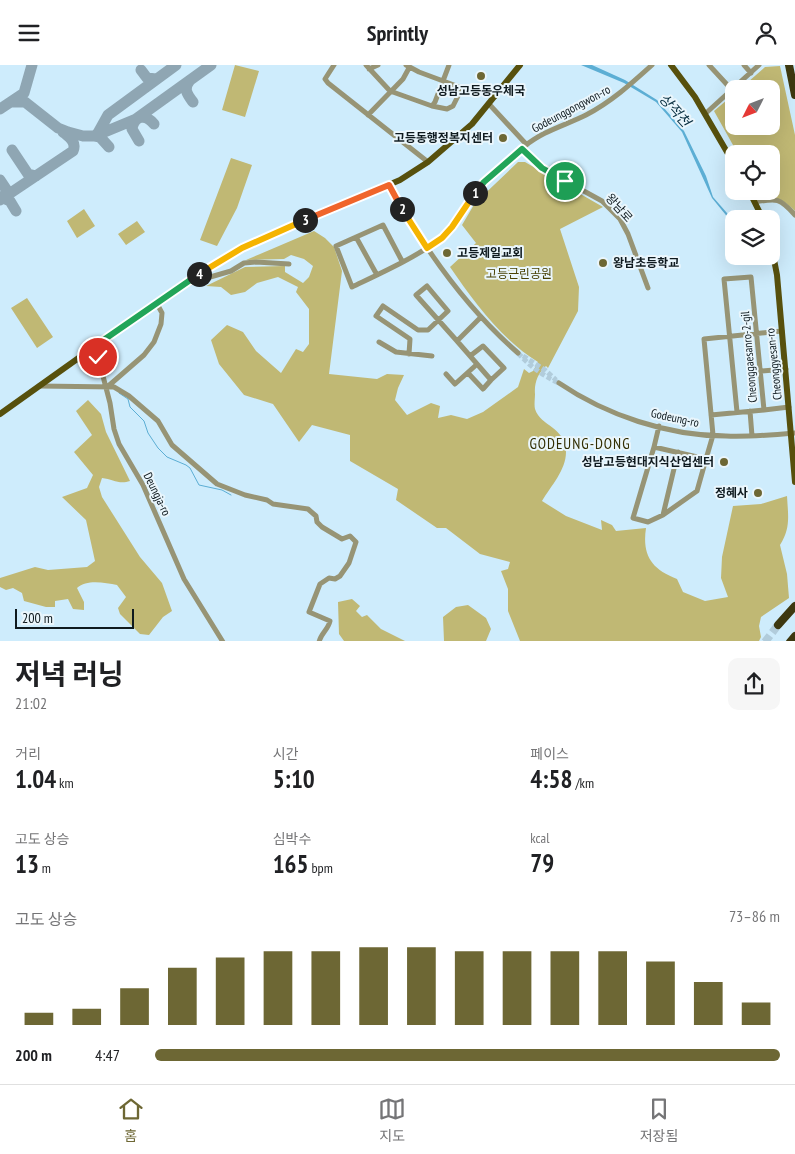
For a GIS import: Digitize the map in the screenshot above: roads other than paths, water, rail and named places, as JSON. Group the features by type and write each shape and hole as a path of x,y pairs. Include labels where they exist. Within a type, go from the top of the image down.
{"highway":[{"path":"789,65 795,95"},
{"path":"778,625 792,609"},
{"path":"790,641 795,636"}],"main road":[{"path":"0,414 156,302 242,248 400,180 428,162 472,124 520,65"},
{"path":"670,65 706,114 725,148"},
{"path":"754,200 759,210"},
{"name":"Cheonggyesan-ro","path":"774,265 793,433 795,482"}],"street":[{"path":"334,65 325,79 328,83 428,162"},
{"path":"367,67 378,65"},
{"path":"432,105 435,102 449,65"},
{"name":"Godeunggongwon-ro","path":"356,237 336,246 352,287 427,248 442,238 484,182 526,144 599,108 620,94 652,65"},
{"path":"709,65 725,82"},
{"path":"744,65 751,73"},
{"path":"743,80 759,65"},
{"path":"368,115 403,79 408,66 462,88 479,90 496,96"},
{"path":"367,67 390,91 447,109 454,106 462,88"},
{"path":"706,114 725,96"},
{"path":"490,104 526,144"},
{"name":"왕남로","path":"522,149 542,168 602,201 620,219 628,234 648,288"},
{"path":"389,185 436,263 482,317 518,353"},
{"path":"756,203 774,199 784,203 795,215"},
{"path":"377,275 356,237 383,225 402,261"},
{"path":"181,285 232,271 244,263 289,264"},
{"name":"Cheonggaesanro-2-gil","path":"711,415 764,410 751,277 724,279 729,337"},
{"path":"410,339 376,316 383,306 418,330 428,330 438,320 448,311 427,286 416,295 438,320 457,341 491,380"},
{"path":"105,388 144,355 154,342 161,324 162,313 156,302"},
{"path":"457,341 482,317"},
{"path":"409,354 410,339 418,330"},
{"path":"659,426 633,518 648,522 663,515 697,491 713,435 704,339 782,331"},
{"path":"729,337 737,412"},
{"path":"380,342 396,353 432,356"},
{"path":"468,373 483,389 504,369 483,346 470,356"},
{"name":"Deungja-ro","path":"92,348 98,357 114,429 120,444 143,485 184,579 223,641"},
{"path":"446,374 455,384 475,366"},
{"path":"761,371 786,369"},
{"name":"Godeung-ro","path":"559,383 593,403 624,416 686,433 713,435 793,433"},
{"path":"40,386 114,387 153,416 172,445 217,485 273,504 308,509 316,516 317,522 329,532 342,539 350,536 354,538 356,542 349,563 340,576 335,579 329,578 320,584 309,613 330,621 329,628 318,641"},
{"path":"764,410 789,407"},
{"path":"750,411 752,435"},
{"path":"654,447 706,459"},
{"path":"663,515 678,453"}],"water":[{"path":"581,65 592,65 625,80 657,100 684,131 706,176 713,197 725,211 725,214 712,198 682,132 656,102 624,83"}],"waterway":[{"path":"119,393 128,399 130,407 144,421 148,433 167,457 190,468 199,485 222,490 231,495"}],"tunnel":[{"path":"518,353 537,370 559,383"},
{"path":"523,356 545,370 556,380"},
{"path":"766,641 778,625"}],"place":[{"name":"성남고등동우체국","path":"481,76"},
{"name":"고등동행정복지센터","path":"503,138"},
{"name":"고등제일교회","path":"447,253"},
{"name":"왕남초등학교","path":"603,263"},
{"name":"성남고등현대지식산업센터","path":"724,462"},
{"name":"정혜사","path":"758,493"}],"district":[{"name":"GODEUNG-DONG","path":"580,444"}],"water label":[{"name":"상적천","path":"675,110"}],"park label":[{"name":"고등근린공원","path":"519,274"}]}
